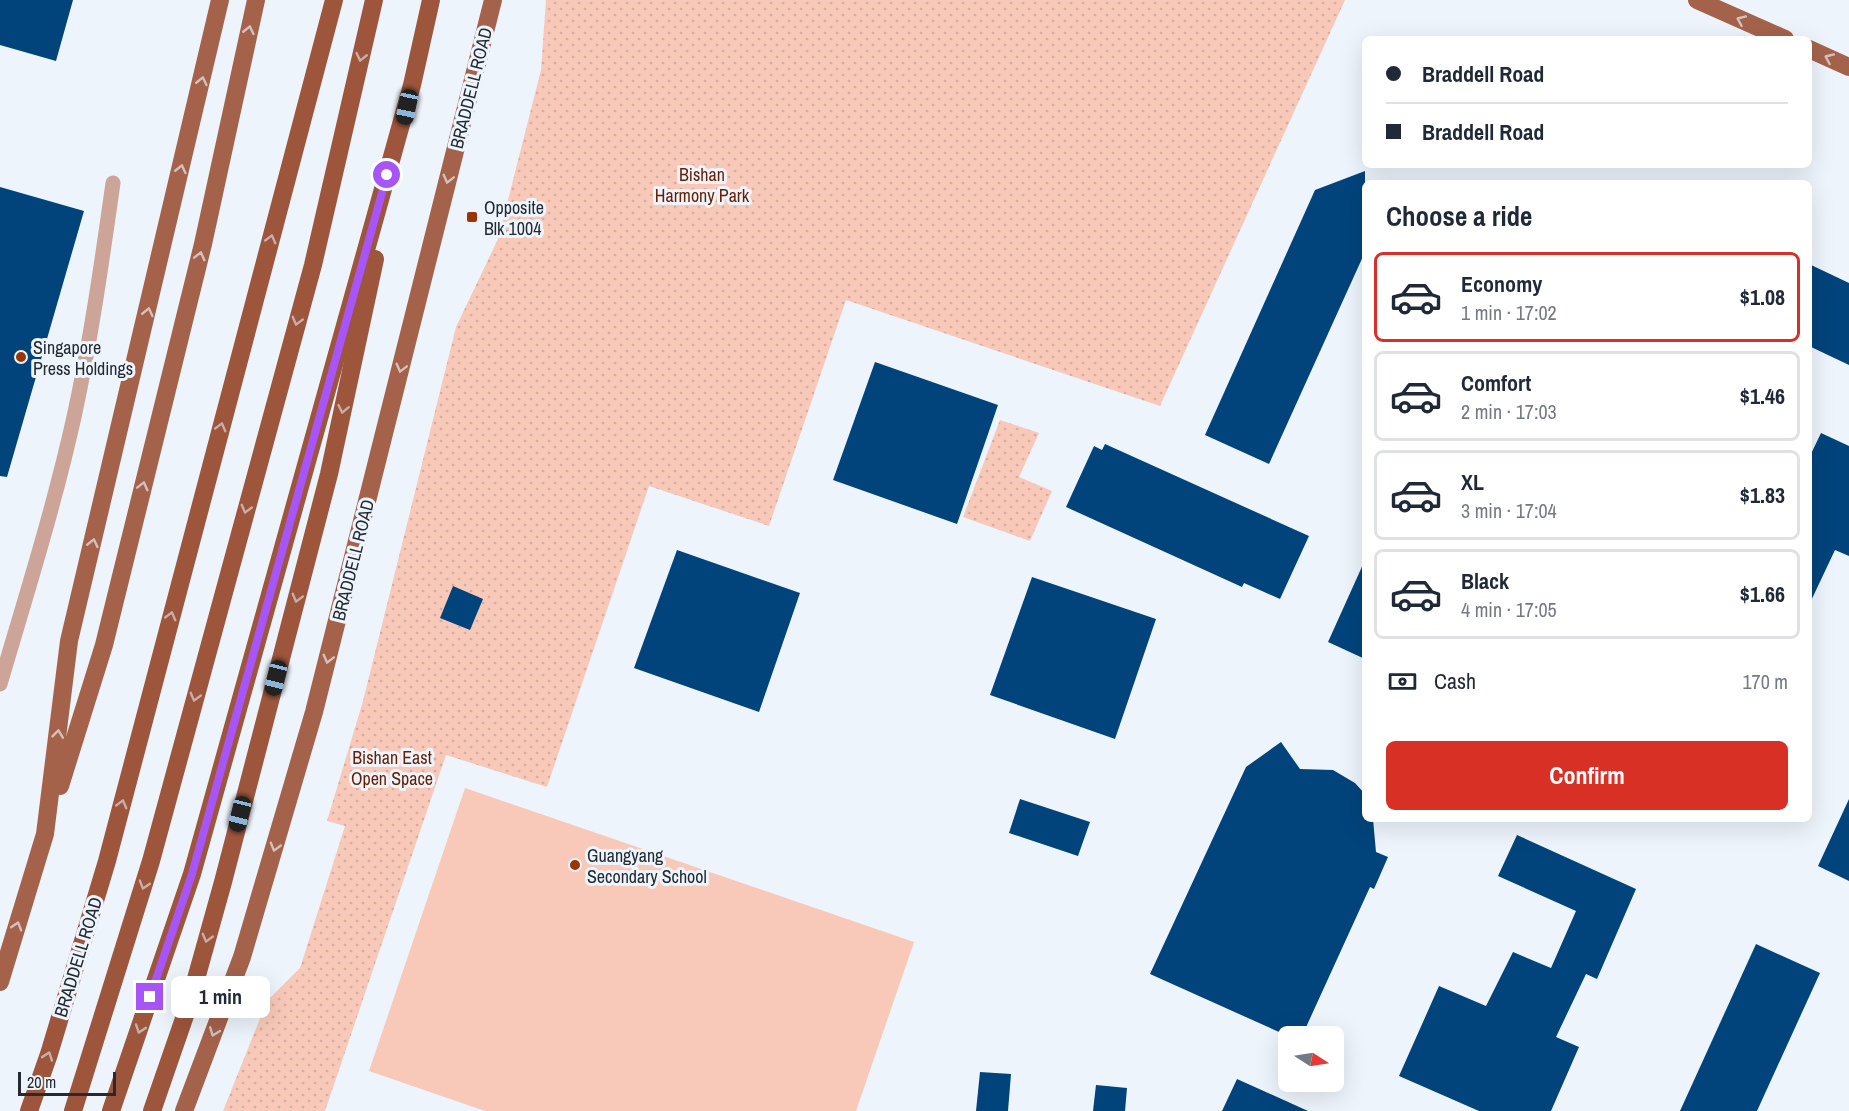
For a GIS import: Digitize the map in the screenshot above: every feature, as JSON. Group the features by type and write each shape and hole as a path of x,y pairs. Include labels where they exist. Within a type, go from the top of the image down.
{"highway":[{"name":"BRADDELL ROAD","path":"29,1111 49,1054 107,861 334,0"},
{"path":"72,1111 154,849 313,265 374,0"},
{"path":"152,1111 189,1004 223,882 329,474 431,0"},
{"path":"111,1111 192,874 412,85"}],"main road":[{"path":"45,834 69,641 220,0"},
{"path":"0,982 104,645 203,244 256,0"},
{"name":"BRADDELL ROAD","path":"184,1111 242,957 315,712 493,0"},
{"path":"1697,0 1778,36"},
{"path":"1812,50 1849,67"}],"lane":[{"path":"0,684 48,524 74,416 94,313 113,183"}],"green space":[{"name":"Bishan Harmony Park","path":"546,0 1345,0 1160,406 846,300 769,526 649,486 547,787 446,755 325,1111 223,1111 267,1001 300,968 345,826 327,821 363,701 456,327 498,239 541,70"},
{"path":"1000,420 1039,433 1019,477 1052,491 1030,541 963,517"},
{"name":"Guangyang Secondary School","path":"465,788 914,942 856,1111 485,1111 369,1071"}],"building":[{"path":"0,0 73,0 56,61 0,45"},
{"path":"1365,171 1365,180 1362,180 1362,259 1269,464 1205,435 1315,190"},
{"name":"Singapore Press Holdings","path":"0,187 84,211 7,477 0,476"},
{"path":"1812,265 1849,283 1849,365 1812,347"},
{"path":"875,362 998,405 957,524 833,480"},
{"path":"1821,433 1849,446 1849,556 1835,550 1812,599 1812,452"},
{"path":"1105,444 1309,536 1280,599 1244,583 1242,587 1066,507 1094,446 1102,450"},
{"path":"677,550 800,593 759,712 634,668"},
{"path":"1362,567 1362,658 1328,642"},
{"path":"1032,577 1156,619 1115,739 990,695"},
{"path":"453,586 483,599 470,630 440,618"},
{"path":"1281,742 1300,769 1333,770 1355,783 1362,791 1362,822 1373,822 1376,852 1388,857 1374,889 1370,887 1307,1026 1278,1026 1278,1032 1150,974 1246,767"},
{"path":"1020,799 1090,822 1078,856 1009,833"},
{"path":"1849,799 1849,881 1818,866"},
{"path":"1517,835 1636,889 1597,979 1586,974 1556,1037 1579,1047 1551,1111 1479,1111 1399,1076 1439,986 1486,1006 1513,952 1551,968 1576,911 1498,876"},
{"path":"1756,944 1820,973 1757,1111 1680,1111"},
{"path":"980,1072 1011,1074 1008,1111 976,1111"},
{"path":"1237,1079 1308,1111 1222,1111"},
{"path":"1096,1085 1127,1088 1125,1111 1093,1111"}],"place":[{"name":"Opposite Blk 1004","path":"472,217"},
{"name":"Singapore Press Holdings","path":"21,357"},
{"name":"Guangyang Secondary School","path":"575,865"}],"route":[{"path":"150,997 192,874 387,175"}],"park label":[{"name":"Bishan East Open Space","path":"392,768"}]}
